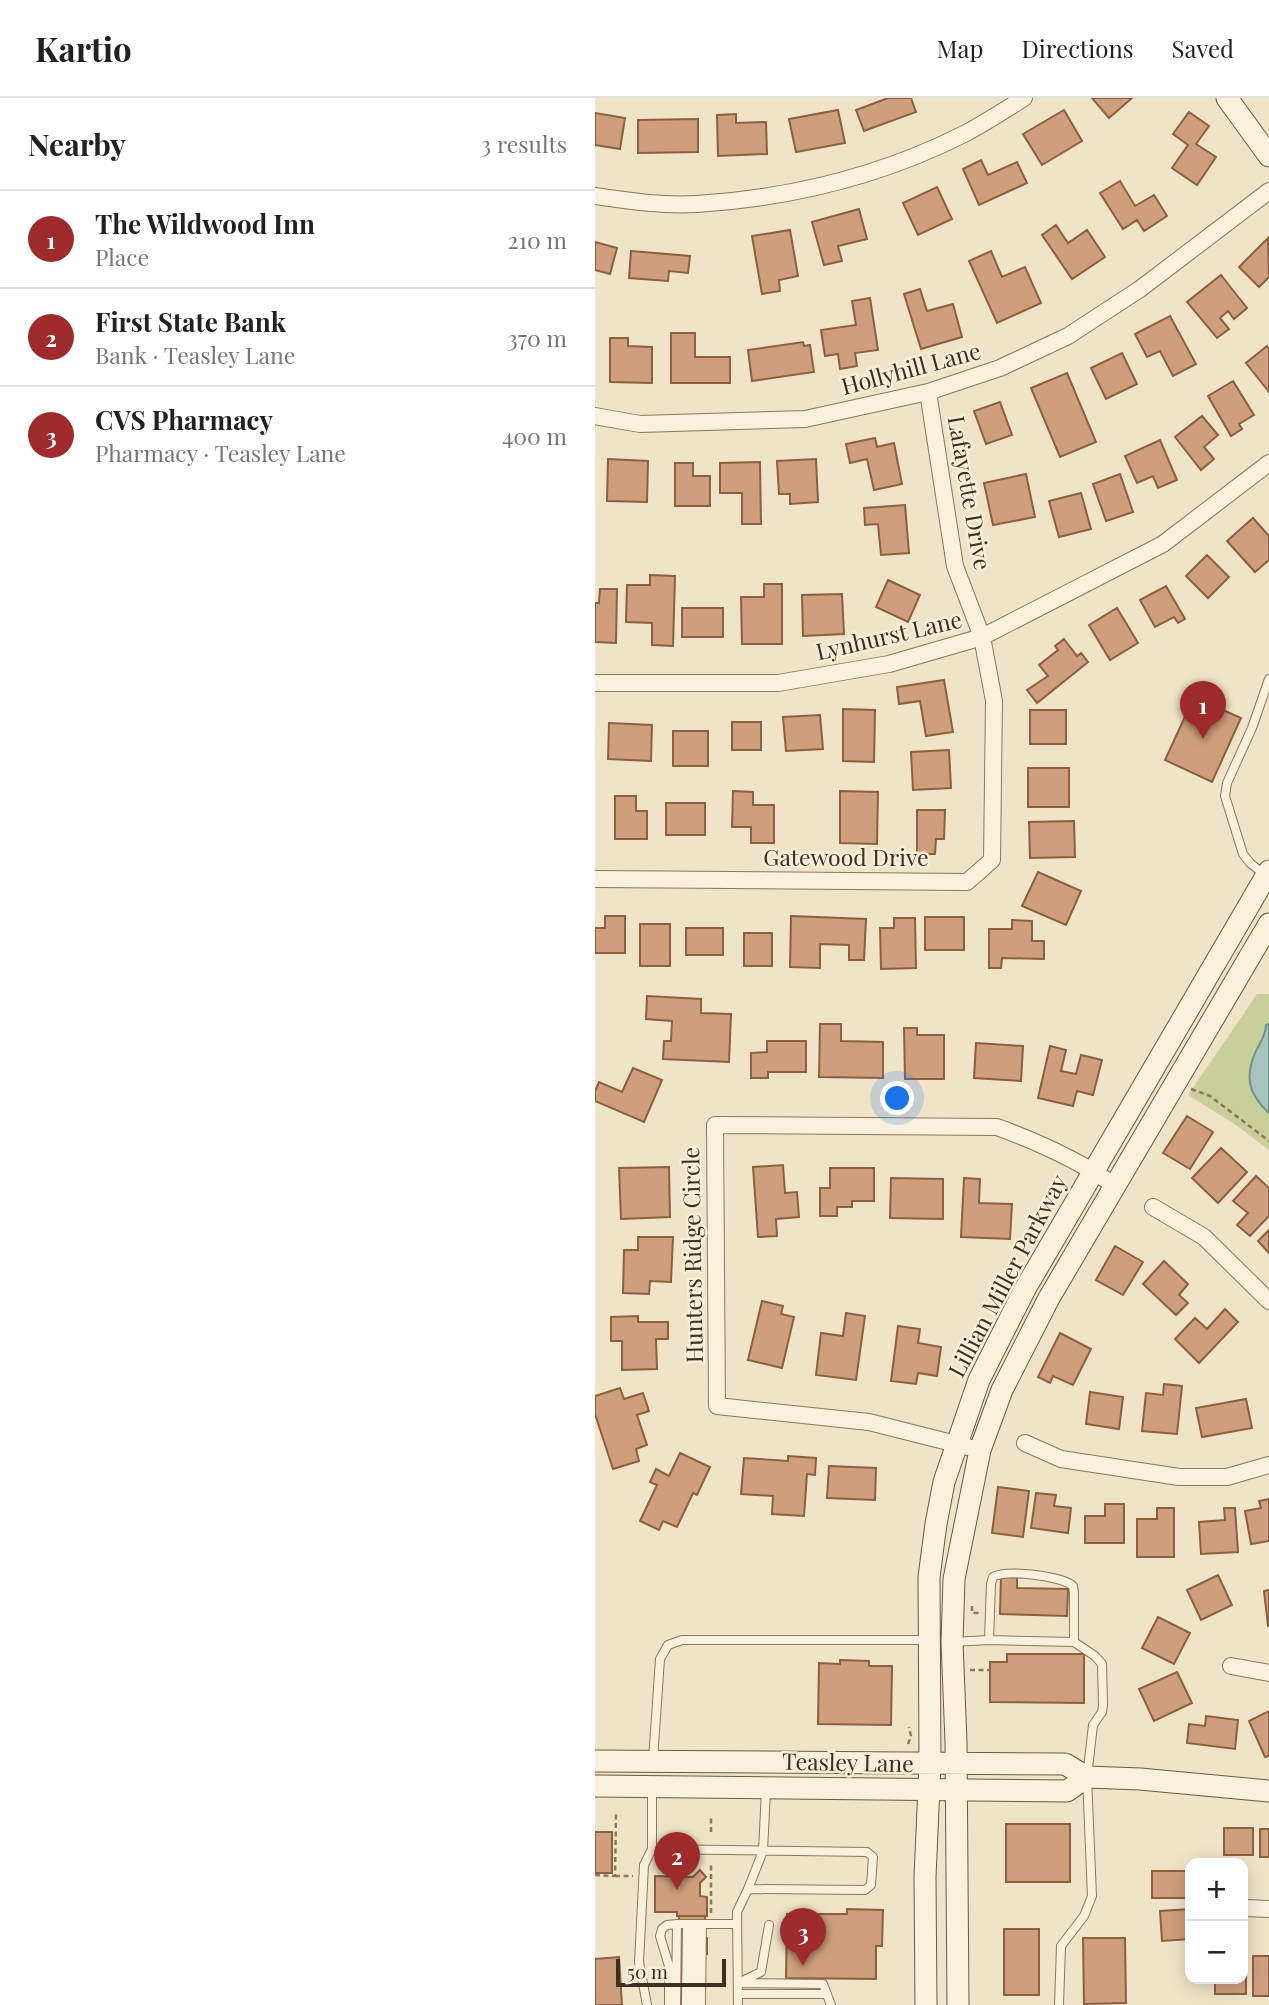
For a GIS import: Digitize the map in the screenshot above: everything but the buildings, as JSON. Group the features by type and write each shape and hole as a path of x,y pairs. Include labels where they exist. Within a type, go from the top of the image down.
{"main road":[{"path":"1227,98 1269,156"},
{"name":"Lillian Miller Parkway","path":"929,1791 929,1577 944,1482 979,1380 1025,1289 1268,874"},
{"name":"Lillian Miller Parkway","path":"956,1791 952,1642 954,1579 980,1450 1002,1390 1049,1298 1269,925"},
{"name":"Teasley Lane","path":"595,1760 1065,1764 1087,1777"},
{"path":"652,1787 653,1762"},
{"path":"929,1791 1067,1791 1087,1777 1269,1791"},
{"name":"Teasley Lane","path":"595,1786 929,1791 925,1877 926,2005"},
{"path":"956,1791 958,2005"}],"street":[{"path":"595,196 696,204 782,194 829,184 879,170 924,152 973,129 1024,98"},
{"name":"Hollyhill Lane","path":"595,416 640,424 805,419 928,393 1000,368 1068,336 1140,289 1269,191"},
{"name":"Lafayette Drive","path":"928,393 955,566 982,637 994,701 993,764"},
{"name":"Lynhurst Lane","path":"595,683 778,683 889,664 982,637 1163,544 1269,463"},
{"name":"Gatewood Drive","path":"595,879 967,882 992,860 993,764"},
{"name":"Hunters Ridge Circle","path":"980,1450 869,1422 717,1406 715,1125 997,1127 1032,1140 1093,1171 1114,1185"},
{"path":"1153,1207 1205,1237 1269,1301"},
{"path":"1025,1443 1061,1460 1179,1477 1227,1477 1269,1465"},
{"path":"1231,1666 1269,1673"},
{"path":"1248,1908 1269,1909"}],"lane":[{"path":"1268,874 1250,863 1240,848 1226,790 1269,678"},
{"path":"989,1640 991,1584 993,1577 1007,1573 1069,1583 1074,1589 1075,1642"},
{"path":"653,1762 660,1659 668,1645 682,1640 928,1640"},
{"path":"952,1642 1075,1642 1102,1664 1103,1705 1102,1712 1093,1725 1087,1777 1092,1896 1084,1916 1061,1946 1059,2005"},
{"path":"647,2005 639,1962 643,1865 652,1849 652,1787"},
{"path":"738,2005 737,1912 763,1851 766,1789"},
{"path":"652,1849 867,1852 873,1857 871,1885 865,1890 748,1889"},
{"path":"669,2005 669,1966 660,1936 662,1929 667,1925 677,1924 737,1924"},
{"path":"676,2005 677,1924"},
{"path":"686,2005 694,1924"},
{"path":"693,2005 694,1924"},
{"path":"694,1924 701,2005"},
{"path":"738,1983 761,1972 769,1925"},
{"path":"738,1983 823,1984 831,2005"},
{"path":"738,1994 827,1994"}],"path":[{"path":"1188,1088 1210,1096 1269,1141"},
{"path":"972,1603 972,1613 990,1613"},
{"path":"966,1670 991,1670"},
{"path":"908,1744 911,1736 909,1727"},
{"path":"615,1876 616,1814"},
{"path":"711,1817 711,1832"},
{"path":"711,1864 711,1916"},
{"path":"595,1875 643,1876"}],"green space":[{"path":"1257,994 1269,994 1269,1150 1236,1125 1188,1095"}],"water":[{"path":"1269,1024 1269,1113 1253,1092 1250,1069 1266,1025"}],"place":[{"name":"The Wildwood Inn","path":"1203,739"},
{"name":"First State Bank","path":"677,1890"},
{"name":"CVS Pharmacy","path":"803,1966"}]}
